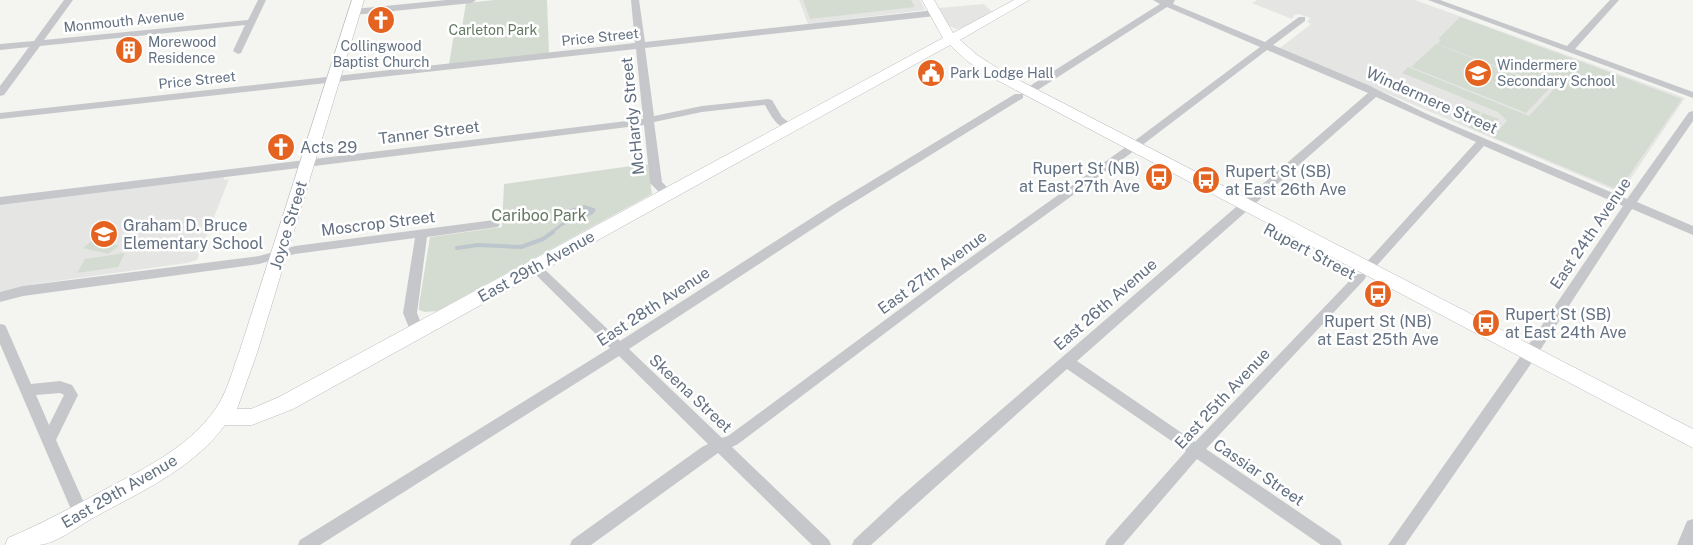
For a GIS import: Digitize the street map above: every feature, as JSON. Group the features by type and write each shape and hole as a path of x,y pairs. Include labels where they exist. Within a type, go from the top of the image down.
{"street":[{"path":"0,94 69,0"},
{"path":"238,51 262,0"},
{"path":"356,6 472,0"},
{"name":"McHardy Street","path":"635,0 656,183 668,194"},
{"name":"Rupert Street","path":"928,0 948,38 968,67 1024,94 1364,273 1693,451"},
{"name":"East 29th Avenue","path":"16,545 53,529 157,472 188,451 209,431 219,417 252,417 272,409 668,194 948,38 1024,0"},
{"path":"1432,0 1693,95"},
{"path":"1459,10 1470,0"},
{"path":"1569,49 1615,0"},
{"name":"Windermere Street","path":"1165,1 1374,92 1423,116 1693,231"},
{"name":"East 28th Avenue","path":"306,545 620,348 839,206 1024,94 1165,1"},
{"name":"Joyce Street","path":"219,417 230,403 237,386 356,6"},
{"name":"Price Street","path":"0,116 935,13"},
{"name":"East 27th Avenue","path":"578,545 707,451 733,440 954,275 1129,149 1302,18"},
{"name":"Monmouth Avenue","path":"0,47 252,22"},
{"name":"East 26th Avenue","path":"860,545 1066,361 1243,209 1374,92"},
{"name":"Tanner Street","path":"0,201 650,120 702,109 768,102 778,119 790,127"},
{"name":"East 24th Avenue","path":"1396,545 1526,359 1693,114"},
{"name":"East 25th Avenue","path":"1113,545 1196,450 1364,273 1482,141"},
{"name":"Moscrop Street","path":"0,297 23,291 259,260 295,250 494,224"},
{"path":"418,331 410,313 422,233"},
{"name":"Skeena Street","path":"535,266 823,545"},
{"path":"0,329 81,514"},
{"name":"Rupert Street","path":"1526,359 1693,439"},
{"name":"Cassiar Street","path":"1066,361 1334,545"},
{"path":"28,390 60,388 67,389 71,395 49,440"},
{"path":"1684,545 1693,526"},
{"name":"East 29th Avenue","path":"34,545 53,529"}],"shaded area":[{"path":"799,0 920,0 925,10 808,24"},
{"name":"Windermere Secondary School","path":"1257,0 1415,0 1685,98 1621,193 1280,48 1311,24 1307,22 1310,18 1299,14 1294,15 1292,19 1252,3"},
{"path":"984,4 992,12 962,28 956,29 948,25 938,8"},
{"name":"Graham D. Bruce Elementary School","path":"223,177 225,180 229,179 197,260 187,263 35,284 0,292 0,205"},
{"path":"585,205 596,209 593,214 578,220 568,218 567,214 570,209"}],"green space":[{"name":"Carleton Park","path":"494,0 547,0 549,54 449,64 454,34 461,33 466,3"},
{"path":"803,0 911,0 915,7 810,19"},
{"path":"1460,17 1682,99 1619,190 1492,137 1507,121 1498,112 1402,73 1408,67 1529,116 1555,88 1437,44 1441,40 1438,39"},
{"path":"1436,44 1550,88 1526,113 1411,67"},
{"path":"1467,106 1481,112 1469,124 1454,118"},
{"path":"1483,113 1499,119 1485,134 1469,127"},
{"name":"Cariboo Park","path":"648,165 652,194 437,311 425,312 419,310 430,237 502,227 504,184"},
{"path":"94,239 119,246 108,254 83,248"},
{"path":"125,253 118,267 77,273 85,259"}],"waterway":[{"path":"551,233 561,225 574,219"},
{"path":"457,248 478,245 521,247 543,239 553,232"}],"place":[{"name":"Collingwood Baptist Church","path":"381,20"},
{"name":"Morewood Residence","path":"129,50"},
{"name":"Park Lodge Hall","path":"931,73"},
{"name":"Windermere Secondary School","path":"1478,73"},
{"name":"Acts 29","path":"281,147"},
{"name":"Rupert St (NB) at East 27th Ave","path":"1159,177"},
{"name":"Rupert St (SB) at East 26th Ave","path":"1206,180"},
{"name":"Graham D. Bruce Elementary School","path":"104,234"},
{"name":"Rupert St (NB) at East 25th Ave","path":"1378,294"},
{"name":"Rupert St (SB) at East 24th Ave","path":"1486,323"}]}
